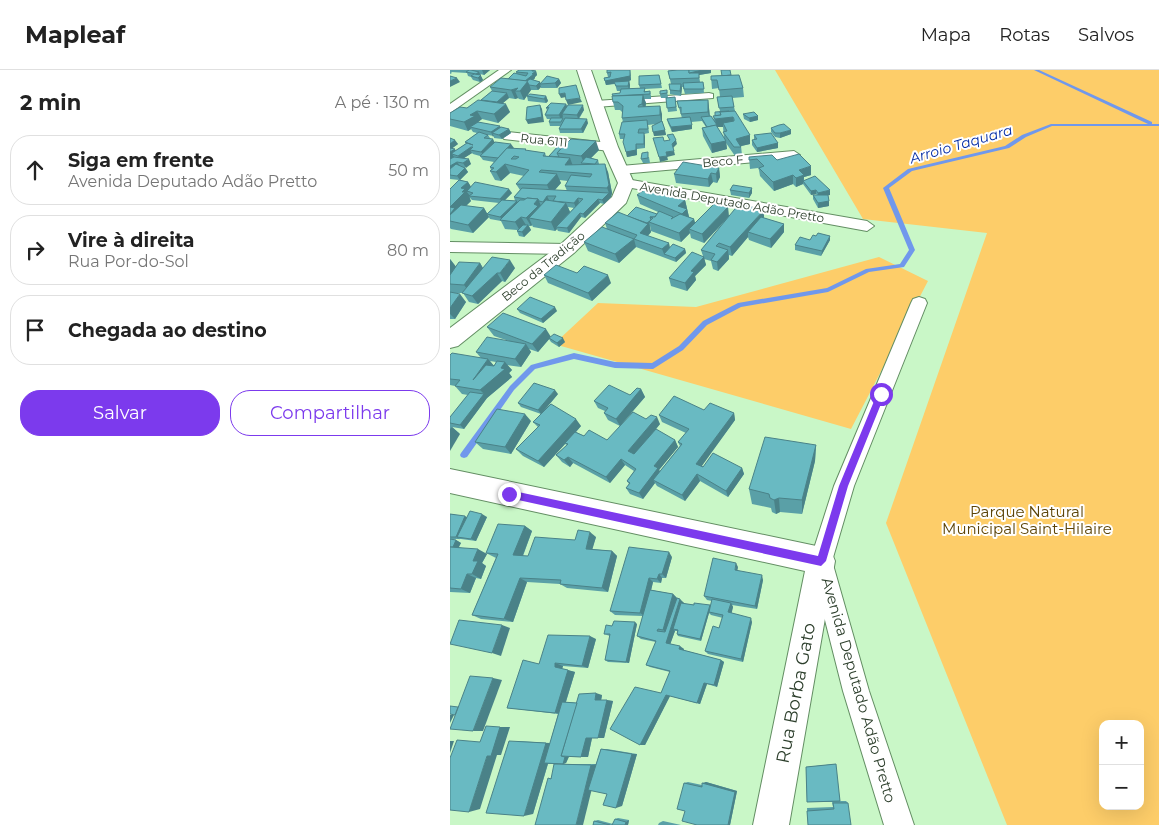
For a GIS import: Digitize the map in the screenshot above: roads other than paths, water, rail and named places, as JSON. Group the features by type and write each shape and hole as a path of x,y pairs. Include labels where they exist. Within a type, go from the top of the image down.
{"street":[{"path":"450,109 506,70"},
{"name":"Avenida Deputado Adão Pretto","path":"584,70 610,147 624,176 868,226"},
{"path":"596,104 709,96"},
{"name":"Rua 6111","path":"508,136 610,147"},
{"name":"Beco F","path":"624,176 794,155"},
{"name":"Beco da Tradição","path":"450,340 567,249 620,199 624,176"},
{"path":"450,247 567,249"},
{"name":"Avenida Deputado Adão Pretto","path":"899,825 856,691 821,561 844,486 919,303"},
{"path":"450,481 821,561"},
{"name":"Rua Borba Gato","path":"771,825 821,561"}],"waterway":[{"path":"1036,70 1150,123"},
{"name":"Arroio Taquara","path":"464,455 512,388 533,367 574,356 615,365 653,366 681,348 705,323 740,305 828,290 868,270 902,266 912,250 886,188 910,170 1007,147 1024,136 1051,125 1159,125"}],"park label":[{"name":"Parque Natural Municipal Saint-Hilaire","path":"1027,520"}]}
